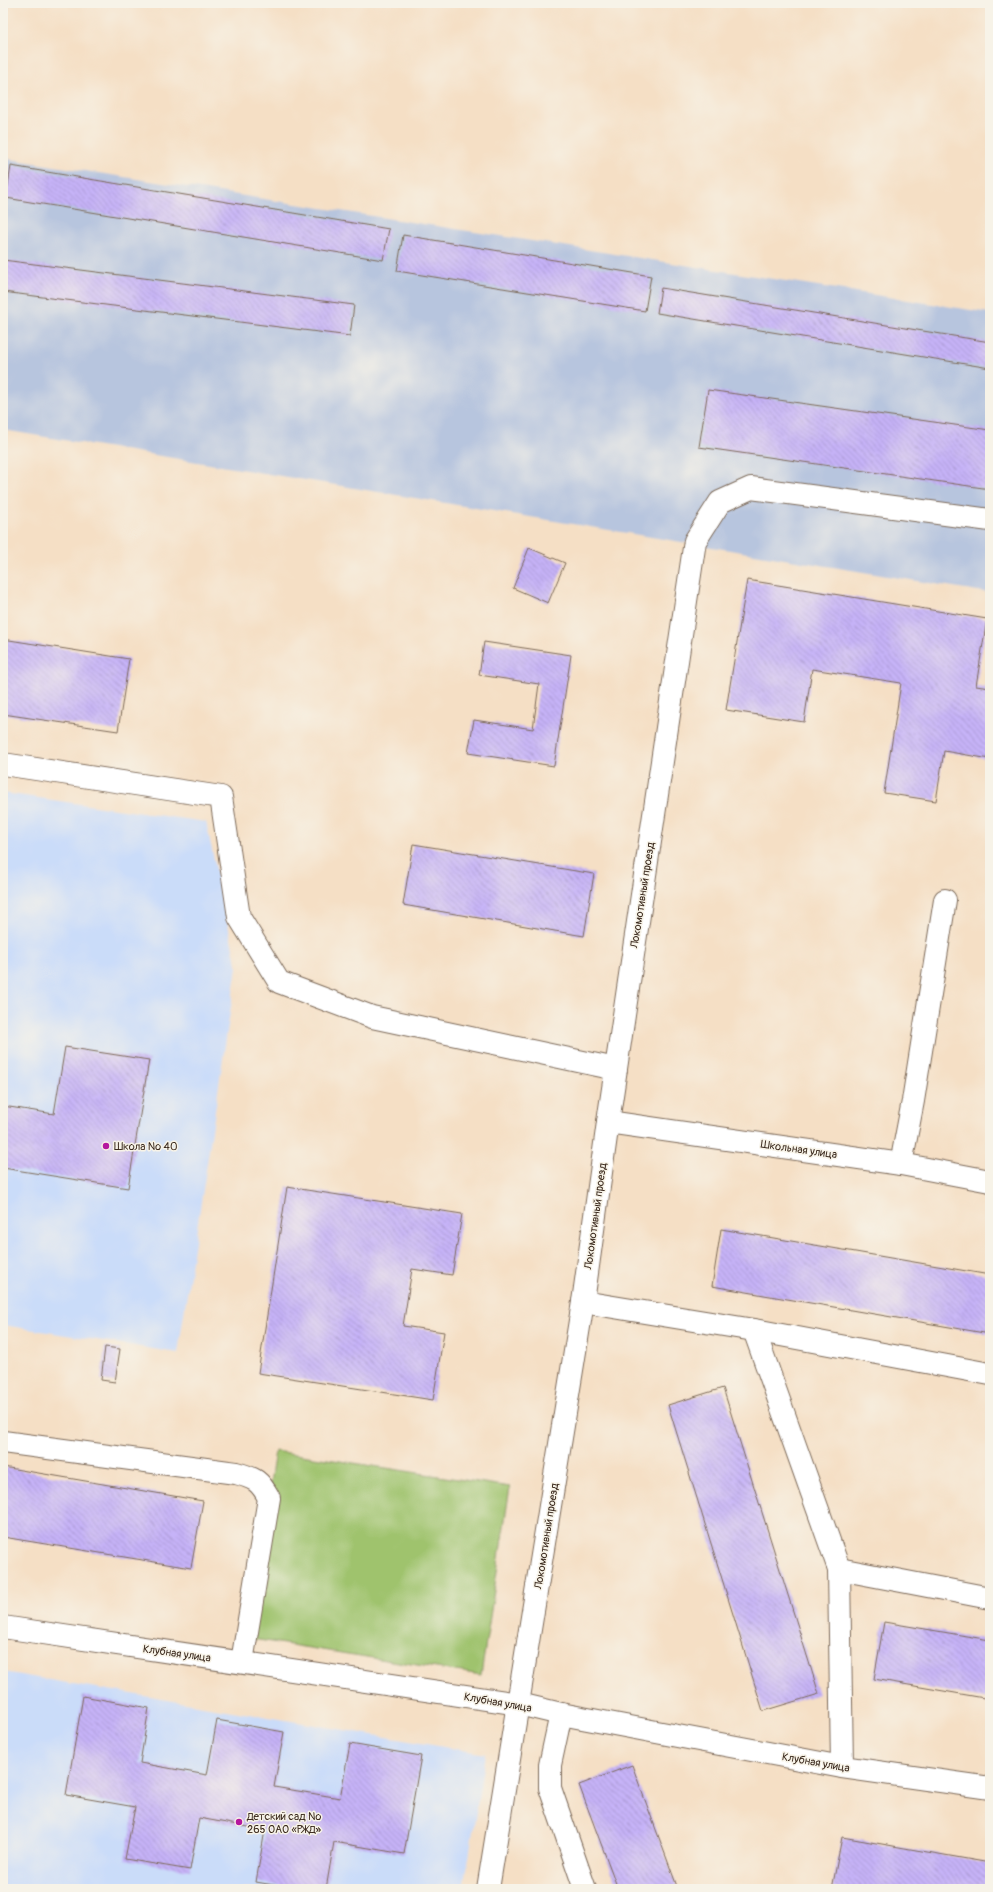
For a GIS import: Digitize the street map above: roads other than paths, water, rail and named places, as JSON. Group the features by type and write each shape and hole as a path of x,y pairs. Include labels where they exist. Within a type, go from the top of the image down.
{"street":[{"name":"Локомотивный проезд","path":"488,1889 583,1302 608,1122 695,542 720,502 751,488 990,520"},
{"path":"3,764 221,797 239,917 279,982 372,1017 616,1069"},
{"path":"901,1164 913,1101 945,900"},
{"name":"Школьная улица","path":"608,1122 901,1164 990,1181"},
{"path":"583,1302 754,1330 990,1374"},
{"path":"754,1330 839,1568 842,1767"},
{"path":"3,1442 236,1473 250,1476 262,1484 269,1498 242,1662"},
{"path":"839,1568 990,1598"},
{"name":"Клубная улица","path":"3,1627 518,1704 561,1714 842,1767 990,1788"},
{"path":"561,1714 550,1765 550,1788 585,1889"}],"place":[{"name":"Школа № 40","path":"106,1146"},
{"name":"Детский сад № 265 ОАО «РЖД»","path":"239,1822"}]}
